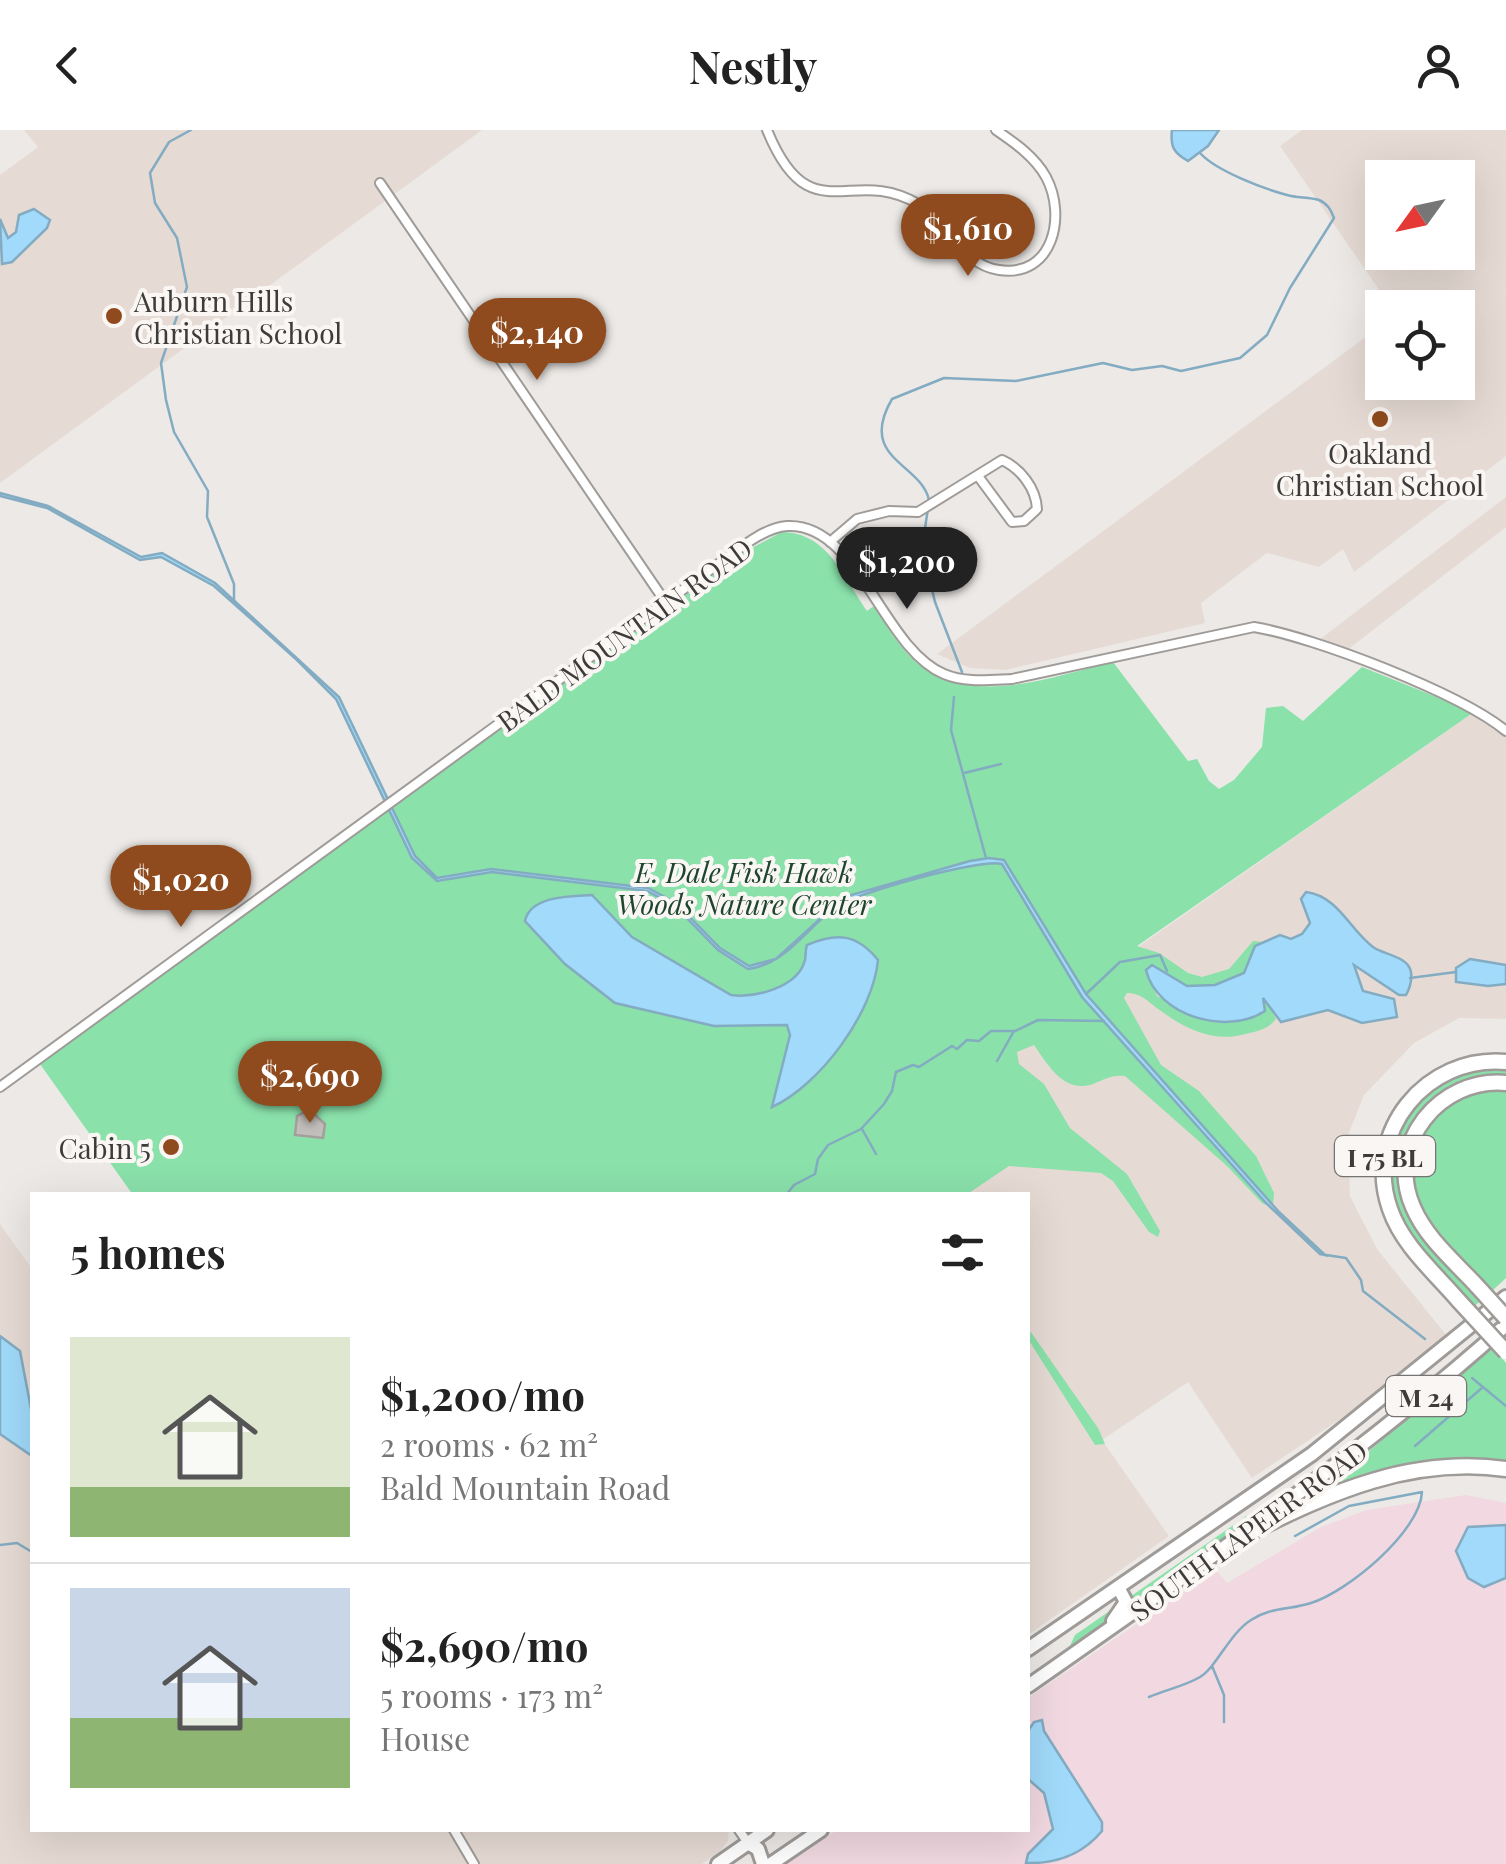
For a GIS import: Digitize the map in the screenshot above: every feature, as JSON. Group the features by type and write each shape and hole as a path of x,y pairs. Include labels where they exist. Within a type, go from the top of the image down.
{"highway":[{"name":"I 75 BL","path":"1506,1062 1472,1063 1428,1083 1400,1113 1384,1157 1383,1180 1394,1218 1408,1242 1506,1352"},
{"path":"1506,1083 1478,1084 1446,1098 1420,1124 1406,1161 1407,1190 1418,1217 1506,1322"},
{"path":"1249,1533 1327,1496 1385,1476 1442,1467 1506,1469"}],"main road":[{"name":"SOUTH LAPEER ROAD","path":"1030,1649 1336,1437 1506,1297"},
{"name":"SOUTH LAPEER ROAD","path":"1030,1685 1343,1463 1506,1322"},
{"path":"1336,1437 1346,1452 1343,1463"},
{"path":"1098,1638 1124,1609 1125,1597 1119,1589"},
{"path":"718,1864 764,1832"},
{"path":"771,1864 817,1832"},
{"path":"748,1844 758,1848 763,1864"}],"street":[{"path":"767,130 781,163 794,179 807,186 891,194 916,202 952,233 966,255 981,265 1002,271 1025,267 1043,257 1057,234 1055,204 1046,178 1024,150 996,130"},
{"path":"380,183 666,603"},
{"path":"978,476 1012,522 1024,521 1037,508 1036,497 1016,466 1002,460 918,512 888,511 857,520 830,542 858,573 914,655 946,674 983,681 1012,679 1254,627 1293,636 1421,685 1463,703 1506,731"},
{"name":"BALD MOUNTAIN ROAD","path":"0,1087 666,603 774,530 808,529 830,542"},
{"path":"455,1832 474,1864"},
{"path":"740,1832 748,1844"}],"shaded area":[{"name":"Auburn Hills Christian School","path":"24,130 482,130 0,483 0,175 38,147"},
{"name":"Oakland Christian School","path":"1302,130 1506,130 1506,456 1354,572 1343,549 1319,567 1267,553 1201,603 1205,623 1005,670 970,668 937,654 1365,338 1365,400 1475,400 1475,290 1379,290 1365,270 1475,270 1475,160 1365,160 1365,269 1280,146"},
{"name":"Oakland Christian School","path":"1506,497 1506,527 1346,651 1319,640"},
{"path":"1474,712 1506,735 1506,1019 1459,1018 1414,1043 1364,1095 1348,1135 1350,1196 1377,1249 1447,1336 1342,1418 1252,1478 1188,1382 1102,1440 1169,1536 1030,1634 1030,1192 779,1192"},
{"path":"0,1224 30,1266 30,1832 729,1832 721,1850 702,1864 0,1864"},
{"path":"1466,1495 1506,1503 1506,1864 787,1864 834,1832 1030,1832 1030,1697 1216,1570 1227,1583 1321,1527 1367,1510"}],"green space":[{"name":"E. Dale Fisk Hawk Woods Nature Center","path":"782,532 811,540 833,559 867,611 874,606 917,663 962,684 1012,685 1113,662 1188,761 1197,759 1209,781 1219,789 1234,780 1262,747 1266,708 1283,706 1303,721 1362,667 1474,712 1137,946 1159,953 1188,973 1202,977 1229,969 1253,941 1263,942 1255,946 1244,973 1215,985 1187,986 1152,965 1146,971 1157,996 1207,1021 1265,1011 1265,998 1276,1019 1260,1030 1230,1037 1209,1035 1179,1023 1137,995 1127,993 1124,998 1161,1065 1199,1091 1256,1156 1274,1193 1273,1205 1081,987 1082,997 1271,1207 1262,1203 1227,1166 1125,1076 1074,1085 1058,1076 1034,1045 1017,1052 1019,1064 1044,1084 1070,1128 1127,1174 1160,1231 1158,1237 1149,1232 1113,1181 1101,1173 1009,1166 970,1192 131,1192 40,1064 744,552"},
{"path":"1506,1066 1506,1076 1480,1078 1435,1099 1405,1137 1399,1160 1398,1185 1412,1224 1479,1302 1474,1307 1407,1232 1397,1209 1392,1159 1397,1135 1423,1094 1443,1079 1468,1070"},
{"path":"1506,1092 1506,1278 1493,1290 1457,1253 1426,1212 1416,1190 1413,1168 1419,1144 1442,1112 1467,1097"},
{"path":"1030,1331 1098,1428 1105,1444 1095,1445 1030,1342"},
{"path":"1493,1348 1506,1363 1506,1464 1329,1489 1327,1486"},
{"path":"1261,1506 1263,1509 1201,1558 1069,1648 1075,1635"}],"water":[{"path":"1172,130 1219,130 1208,146 1188,161 1174,149"},
{"path":"34,209 50,220 47,228 12,262 2,264 0,219 8,238 16,232 19,215"},
{"path":"0,493 48,506 141,557 162,553 215,583 339,697 415,856 437,878 491,869 648,888 676,903 720,948 749,966 776,959 748,969 718,950 674,905 647,891 492,872 437,881 412,858 336,699 214,586 161,557 140,560 47,508"},
{"path":"1004,860 1086,994 1279,1212 1325,1255 1266,1203 1082,997 1002,864 945,871 848,901 825,915 777,958 844,897 970,861"},
{"path":"1306,892 1327,900 1373,947 1401,959 1409,967 1410,987 1406,995 1399,995 1354,965 1363,991 1394,999 1397,1017 1362,1023 1328,1010 1281,1022 1263,998 1265,1011 1232,1022 1214,1021 1178,1010 1153,986 1146,970 1152,965 1187,986 1215,985 1244,973 1255,946 1280,935 1291,939 1302,934 1310,923 1301,899"},
{"path":"592,895 632,937 731,995 763,993 785,984 801,970 807,945 837,937 854,940 878,960 874,981 855,1024 825,1065 790,1097 772,1107 790,1035 787,1025 714,1026 615,1003 565,964 525,921 528,913 543,902"},
{"path":"1470,959 1506,965 1506,984 1456,982 1456,968"},
{"path":"0,1336 20,1351 30,1404 30,1455 0,1434"},
{"path":"1506,1525 1506,1578 1484,1587 1468,1578 1456,1551 1468,1527"},
{"path":"1042,1720 1044,1731 1102,1822 1102,1831 1068,1856 1026,1863 1028,1854 1053,1829 1044,1793 1030,1781 1030,1728"}],"building":[{"path":"313,1113 325,1124 323,1138 295,1135 297,1116"}],"waterway":[{"path":"191,130 169,142 150,173 155,203 177,238 187,287 161,363 174,432 208,491 207,517 234,584 234,600"},
{"path":"929,500 924,487 886,448 883,419 892,399 944,378 1016,381 1103,363 1132,370 1162,366 1181,371 1240,358 1267,335 1290,288 1334,218 1319,200 1254,184 1201,154"},
{"path":"928,508 923,542 925,560 935,602 962,672"},
{"path":"954,697 951,730 986,858"},
{"path":"964,773 1001,764"},
{"path":"1086,994 1120,962 1160,955 1167,971"},
{"path":"1410,978 1456,972"},
{"path":"788,1192 815,1174 818,1159 828,1145 861,1129 884,1104 896,1072 913,1065 919,1067 952,1046 957,1049 967,1040 979,1041 991,1031 1015,1031 1038,1020 1104,1021"},
{"path":"997,1061 1014,1031"},
{"path":"862,1129 876,1154"},
{"path":"1326,1255 1346,1258 1361,1280 1363,1291 1425,1339"},
{"path":"1472,1378 1506,1406"},
{"path":"1415,1446 1483,1387"},
{"path":"1149,1697 1200,1677 1243,1626 1258,1616 1326,1597 1361,1574 1409,1525 1422,1492 1349,1506 1295,1536"},
{"path":"0,1545 17,1543 30,1551"},
{"path":"1212,1666 1224,1695 1224,1722"}],"place":[{"name":"Auburn Hills Christian School","path":"114,316"},
{"name":"Oakland Christian School","path":"1380,419"},
{"name":"Cabin 5","path":"171,1147"}]}
